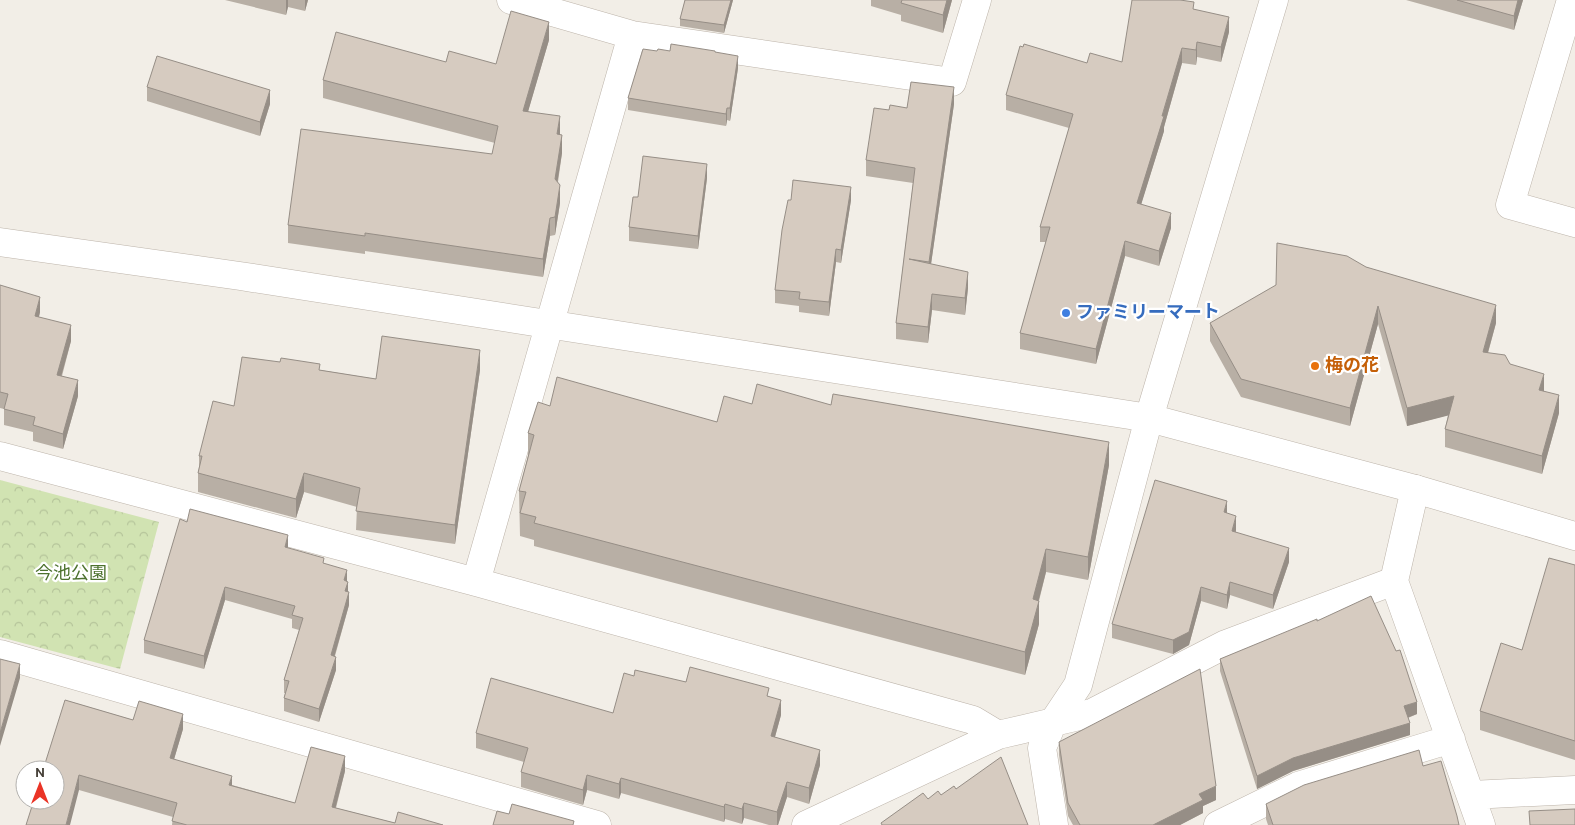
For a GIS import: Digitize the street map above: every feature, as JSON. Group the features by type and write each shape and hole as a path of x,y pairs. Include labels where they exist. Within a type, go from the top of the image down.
{"street":[{"path":"511,0 632,35 952,82 977,0"},
{"path":"1049,822 1042,748 1052,724 1078,685 1148,418 1274,0"},
{"path":"1571,0 1510,205 1575,223"},
{"path":"476,582 632,35"},
{"path":"0,242 240,276 1148,418 1415,489 1575,536"},
{"path":"0,456 476,582 973,720 998,736"},
{"path":"1415,489 1394,581 1481,825"},
{"path":"806,825 998,736 1092,713 1226,644 1394,581"},
{"path":"0,654 598,825"},
{"path":"1226,823 1298,786 1451,739"},
{"path":"1471,795 1575,790"}],"green space":[{"name":"今池公園","path":"0,480 159,522 120,669 0,637"}],"building":[{"path":"685,0 731,0 724,25 680,19"},
{"path":"902,0 947,0 943,15 901,3"},
{"path":"1132,0 1180,0 1194,2 1193,9 1229,17 1221,47 1197,42 1196,50 1182,48 1162,116 1164,116 1137,203 1171,213 1159,251 1125,241 1096,349 1020,333 1050,227 1040,227 1073,114 1006,95 1020,46 1023,47 1024,44 1087,63 1090,53 1122,62"},
{"path":"1457,0 1518,0 1514,16"},
{"path":"511,11 549,22 523,111 560,116 557,134 562,135 555,179 560,185 555,217 550,218 543,259 365,233 365,236 288,225 301,129 492,154 498,126 323,80 336,32 446,62 449,51 496,64"},
{"path":"671,44 738,56 730,108 727,108 726,114 628,98 643,49 670,51"},
{"path":"157,56 270,90 260,122 147,87"},
{"path":"911,82 954,87 929,262 909,259 968,272 965,298 932,294 928,327 896,323 915,168 866,160 874,108 889,110 890,105 907,108"},
{"path":"643,156 707,164 698,236 629,227 633,197 638,197"},
{"path":"793,180 851,187 841,250 836,249 829,302 799,299 800,292 775,290 782,230 788,200 791,200"},
{"path":"1277,243 1347,256 1366,267 1496,305 1483,352 1505,355 1510,364 1544,374 1539,390 1559,395 1542,456 1445,429 1454,396 1407,408 1378,306 1350,408 1241,379 1210,323 1276,285"},
{"path":"0,285 40,297 35,316 71,325 57,375 78,380 63,434 33,425 35,417 4,409 8,394 0,392"},
{"path":"382,336 480,350 455,525 356,511 360,488 304,473 296,499 198,473 202,456 199,456 213,401 234,406 242,357 280,362 281,358 320,364 319,370 376,379"},
{"path":"557,377 717,422 724,396 752,404 757,384 831,405 833,394 1109,442 1088,557 1046,549 1033,599 1039,601 1025,652 534,523 536,517 520,513 526,492 519,491 534,435 528,433 538,402 550,406"},
{"path":"1155,480 1227,501 1224,512 1236,516 1232,531 1289,548 1273,595 1230,582 1227,595 1201,587 1189,632 1173,640 1112,624"},
{"path":"190,509 288,535 285,547 324,558 323,563 347,570 344,580 348,582 345,591 349,592 331,655 336,657 319,709 284,698 289,681 284,680 303,618 292,615 295,606 225,587 204,656 144,640 180,519 187,522"},
{"path":"1549,558 1575,565 1575,741 1480,711 1501,643 1522,650"},
{"path":"1371,596 1396,651 1400,650 1417,702 1404,706 1410,723 1293,758 1257,776 1220,659 1317,619 1317,621"},
{"path":"0,659 20,664 0,733"},
{"path":"690,667 769,688 767,696 781,700 771,736 820,750 809,788 787,782 777,812 744,803 742,809 725,804 724,807 621,778 619,784 587,775 583,790 521,772 528,748 476,733 491,678 613,713 624,673 634,676 635,670 686,682"},
{"path":"1200,669 1216,786 1199,794 1203,800 1153,825 1080,825 1068,803 1059,742"},
{"path":"65,700 133,720 139,701 183,714 170,758 232,776 229,785 295,803 311,747 345,756 332,807 395,823 398,812 443,825 187,825 172,821 177,803 79,775 66,825 26,825 31,810 65,810 65,760 46,760"},
{"path":"1419,750 1423,766 1441,761 1459,825 1273,825 1266,804 1304,785"},
{"path":"1001,757 1028,825 882,825 881,823 923,793 928,799 938,791 941,795 954,786 956,789"},
{"path":"512,804 574,821 573,825 493,825 497,811 509,814"},
{"path":"1575,809 1575,825 1530,825 1529,811"}],"place":[{"name":"ファミリーマート","path":"1066,313"},
{"name":"梅の花","path":"1315,366"}]}
